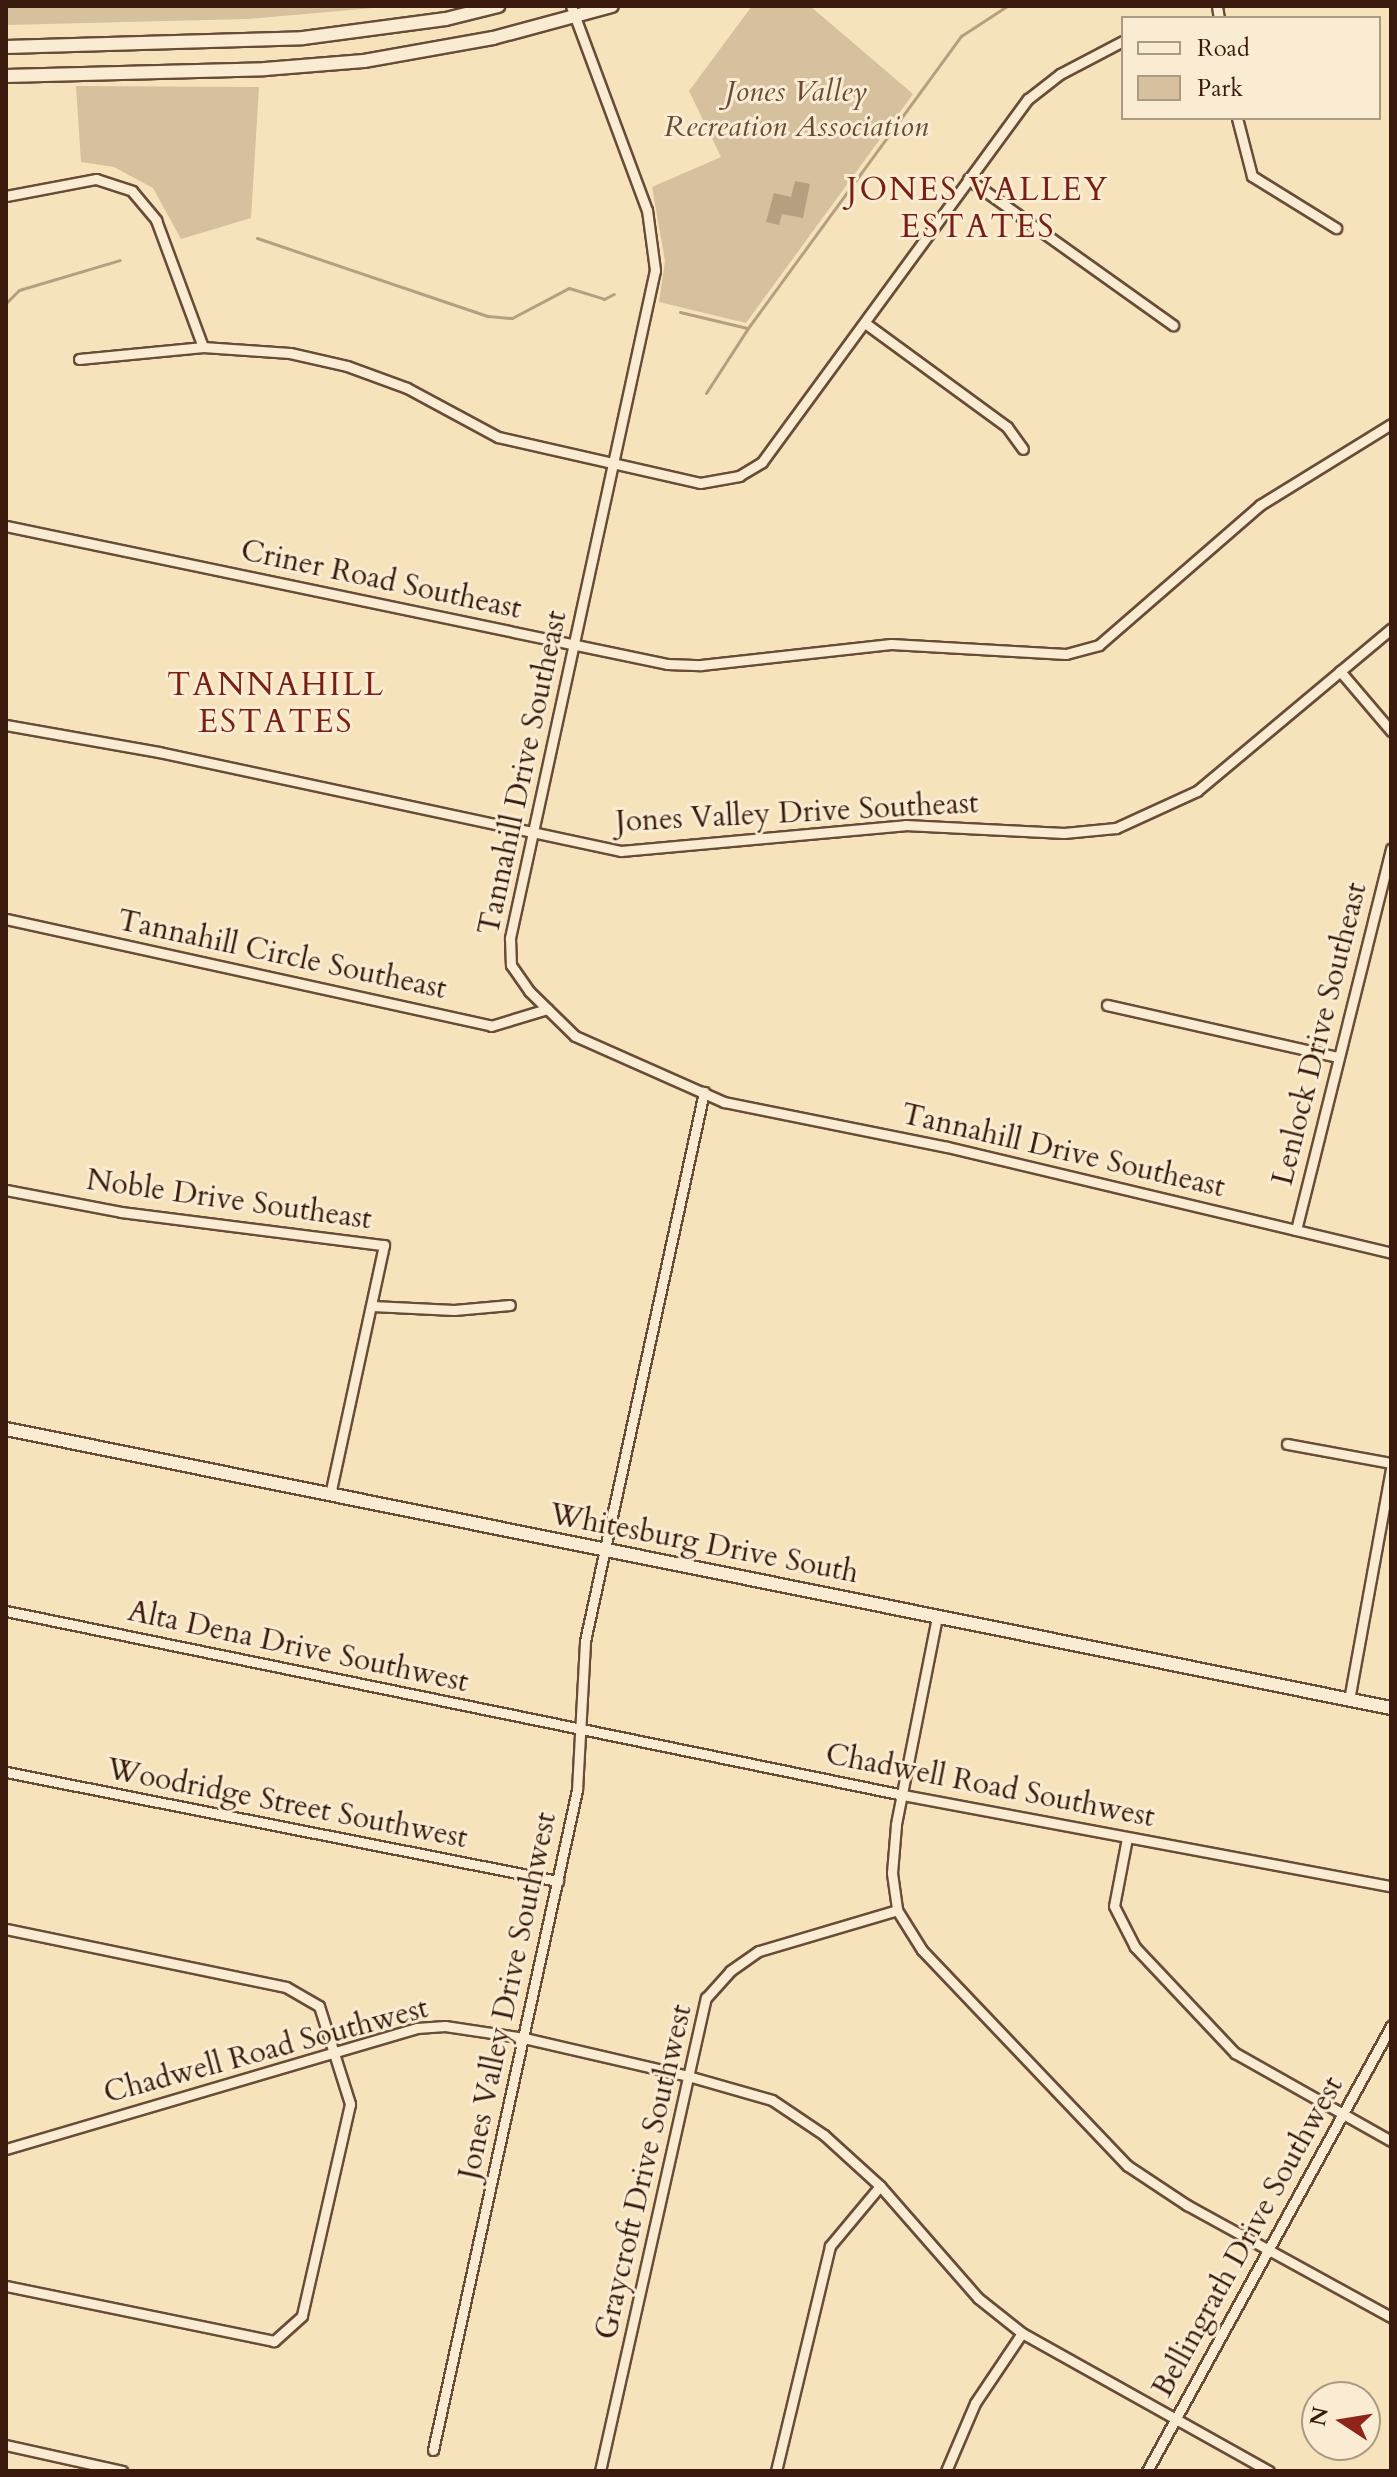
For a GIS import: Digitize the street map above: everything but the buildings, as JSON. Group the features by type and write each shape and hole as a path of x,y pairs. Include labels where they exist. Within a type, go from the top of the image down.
{"main road":[{"path":"6,47 303,38 446,19 498,6"},
{"path":"6,76 265,69 364,61 573,12 612,6"},
{"name":"Whitesburg Drive South","path":"6,1429 1391,1708"}],"street":[{"name":"Tannahill Drive Southeast","path":"573,12 643,197 653,237 651,299 532,831 510,938 511,965 547,1009 575,1036 724,1102 947,1147 1391,1253"},
{"path":"79,359 203,347 290,353 347,366 407,388 498,437 700,483 751,470 865,323 1028,99 1060,74 1121,42"},
{"path":"1238,120 1252,176 1336,228"},
{"path":"6,196 96,179 132,191 156,220 203,347"},
{"path":"968,179 1173,325"},
{"path":"865,323 1007,427 1023,449"},
{"name":"Criner Road Southeast","path":"6,526 667,664 701,665 891,644 1077,651 1099,645 1260,505 1391,424"},
{"name":"Jones Valley Drive Southeast","path":"6,725 621,851 905,825 1064,833 1116,828 1197,791 1391,629"},
{"path":"1340,671 1391,731"},
{"name":"Lenlock Drive Southeast","path":"1296,1230 1391,849"},
{"name":"Tannahill Circle Southeast","path":"6,919 491,1026 547,1009"},
{"path":"1107,1005 1338,1057"},
{"path":"604,1550 704,1092"},
{"name":"Noble Drive Southeast","path":"6,1190 121,1212 384,1245 330,1494"},
{"path":"372,1306 454,1310 510,1305"},
{"path":"1287,1444 1391,1465 1349,1700"},
{"name":"Jones Valley Drive Southwest","path":"433,2450 577,1790 585,1641 604,1550"},
{"name":"Alta Dena Drive Southwest","path":"6,1611 580,1730"},
{"path":"937,1617 903,1795 892,1873 897,1910 922,1950 1128,2166 1269,2251 1391,2317"},
{"name":"Chadwell Road Southwest","path":"580,1730 903,1795 1391,1886"},
{"name":"Woodridge Street Southwest","path":"6,1772 558,1881"},
{"path":"1127,1838 1114,1906 1135,1947 1235,2053 1391,2141"},
{"name":"Graycroft Drive Southwest","path":"600,2471 706,1998 730,1971 759,1951 897,1910"},
{"path":"6,1929 286,1987 319,2006 337,2050 350,2104 302,2316 289,2332 274,2341 236,2336 6,2286"},
{"name":"Chadwell Road Southwest","path":"6,2149 417,2028 445,2026 524,2038 688,2076 772,2100 824,2135 880,2186 978,2298 1022,2333 1269,2471"},
{"name":"Bellingrath Drive Southwest","path":"1147,2471 1391,2026"},
{"path":"776,2471 830,2246 880,2186"},
{"path":"946,2471 975,2403 1022,2333"},
{"path":"6,2445 122,2471"}],"green space":[{"path":"6,6 395,6 247,19 6,25"},
{"name":"Jones Valley Recreation Association","path":"752,6 810,6 913,94 746,323 659,302 665,261 652,187 721,157 689,91"},
{"path":"76,86 259,87 251,218 181,239 153,188 114,167 81,162"}],"shaded area":[{"path":"795,181 810,184 803,218 782,214 779,225 766,222 774,193 791,197"}],"waterway":[{"path":"706,393 748,328 961,36 1007,6"},
{"path":"257,238 488,316 512,318 569,288 604,299 614,294"},
{"path":"6,303 19,290 120,260"},
{"path":"680,312 747,328"}],"district":[{"name":"JONES VALLEY ESTATES","path":"978,210"},
{"name":"TANNAHILL ESTATES","path":"276,704"}]}
